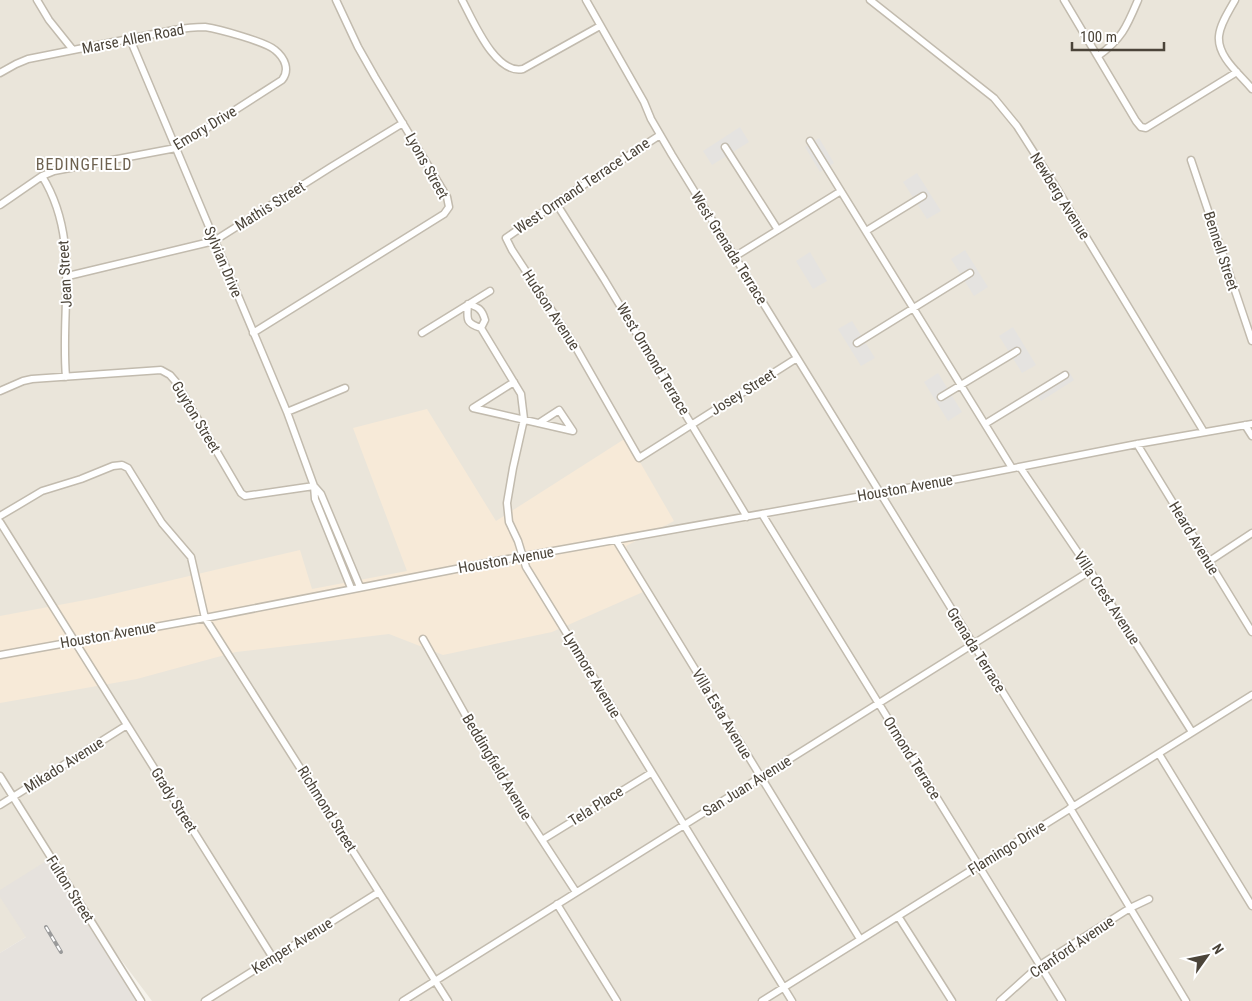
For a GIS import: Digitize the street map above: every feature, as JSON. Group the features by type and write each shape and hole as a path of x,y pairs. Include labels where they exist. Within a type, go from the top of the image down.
{"street":[{"path":"37,0 49,20 73,50"},
{"name":"Lyons Street","path":"253,333 447,212 449,207 447,197 358,47 336,0"},
{"path":"462,0 496,59 510,69 523,69 600,26"},
{"name":"West Grenada Terrace","path":"586,0 644,102 660,135 880,493"},
{"name":"Newberg Avenue","path":"870,0 994,98 1005,110 1054,184 1204,432"},
{"path":"1064,0 1141,127 1146,128 1237,72"},
{"path":"1098,56 1116,42 1127,25 1138,0"},
{"path":"1235,0 1222,24 1219,41 1222,52 1252,89"},
{"name":"Marse Allen Road","path":"0,73 28,59 174,30 207,28 265,44 280,54 286,71 282,80 268,89"},
{"name":"Sylvian Drive","path":"130,39 287,412 314,486 315,499 352,588"},
{"name":"Emory Drive","path":"0,205 42,176 54,171 176,148 268,89"},
{"name":"Mathis Street","path":"68,276 214,241 403,123"},
{"name":"West Ormand Terrace Lane","path":"506,238 660,135"},
{"path":"810,141 985,424 1016,467"},
{"path":"726,147 778,230"},
{"name":"Bennell Street","path":"1191,160 1252,341"},
{"name":"Jean Street","path":"42,176 52,194 61,218 68,276 66,377"},
{"path":"734,257 841,191"},
{"path":"866,231 923,196"},
{"name":"West Ormond Terrace","path":"556,203 604,279 747,517"},
{"name":"Hudson Avenue","path":"506,238 575,346 639,458"},
{"path":"857,343 970,274"},
{"path":"422,333 490,291"},
{"name":"Lynmore Avenue","path":"481,328 485,320 483,312 478,307 468,304 467,319 472,325 481,328 521,394 524,419 507,504 509,522 532,578 792,1001"},
{"path":"941,397 1018,351"},
{"name":"Josey Street","path":"639,458 797,358"},
{"name":"Guyton Street","path":"0,391 27,380 165,371 176,382 241,493 249,496 314,486"},
{"path":"985,424 1065,375"},
{"path":"514,382 473,408 574,432 559,410 538,423"},
{"path":"287,412 345,388"},
{"path":"1249,425 1252,436"},
{"name":"Houston Avenue","path":"0,655 205,618 352,588 1249,425"},
{"name":"Heard Avenue","path":"1137,444 1252,632"},
{"name":"Richmond Street","path":"0,516 42,491 81,479 113,466 124,466 130,471 162,523 190,554 205,618 448,1001"},
{"name":"Villa Crest Avenue","path":"1016,467 1090,571 1192,732"},
{"name":"Sylvian Drive","path":"314,486 321,494 360,587"},
{"name":"Grenada Terrace","path":"880,493 1071,807 1186,1001"},
{"name":"Ormond Terrace","path":"762,514 1062,1001"},
{"name":"Grady Street","path":"0,522 273,958"},
{"path":"1208,562 1252,533"},
{"name":"Villa Esta Avenue","path":"616,540 860,940"},
{"name":"San Juan Avenue","path":"403,1001 1090,571"},
{"name":"Beddingfield Avenue","path":"423,639 479,742 576,892"},
{"name":"Flamingo Drive","path":"762,1001 1252,695"},
{"name":"Mikado Avenue","path":"0,805 127,725"},
{"path":"1159,754 1252,906"},
{"name":"Tela Place","path":"542,840 651,773"},
{"name":"Fulton Street","path":"0,776 141,1001"},
{"name":"Kemper Avenue","path":"205,1001 379,892"},
{"name":"Cranford Avenue","path":"1000,1001 1040,965 1130,908 1149,899"},
{"path":"557,904 617,1001"},
{"path":"898,916 952,1001"}],"shaded area":[{"path":"0,0 1252,0 1252,1001 152,1001 79,904 0,953"},
{"path":"740,127 749,142 712,165 703,151"},
{"path":"819,138 834,163 820,172 805,147"},
{"path":"917,173 941,211 927,219 903,182"},
{"path":"965,250 988,287 974,296 951,259"},
{"path":"810,252 827,281 813,289 796,261"},
{"path":"852,321 875,358 861,366 838,329"},
{"path":"1013,327 1036,365 1022,373 999,336"},
{"path":"1068,370 1074,380 1041,401 1035,391"},
{"path":"938,373 962,412 948,421 924,382"},
{"path":"427,409 496,521 626,438 674,521 626,546 643,592 552,632 443,655 389,634 236,652 137,679 0,703 0,616 96,598 300,550 312,589 407,571 353,428"},
{"path":"51,858 138,1001 0,1001 0,953 26,937 0,897 0,890"}],"railway":[{"path":"46,927 61,952"}],"district":[{"name":"BEDINGFIELD","path":"84,164"}]}
